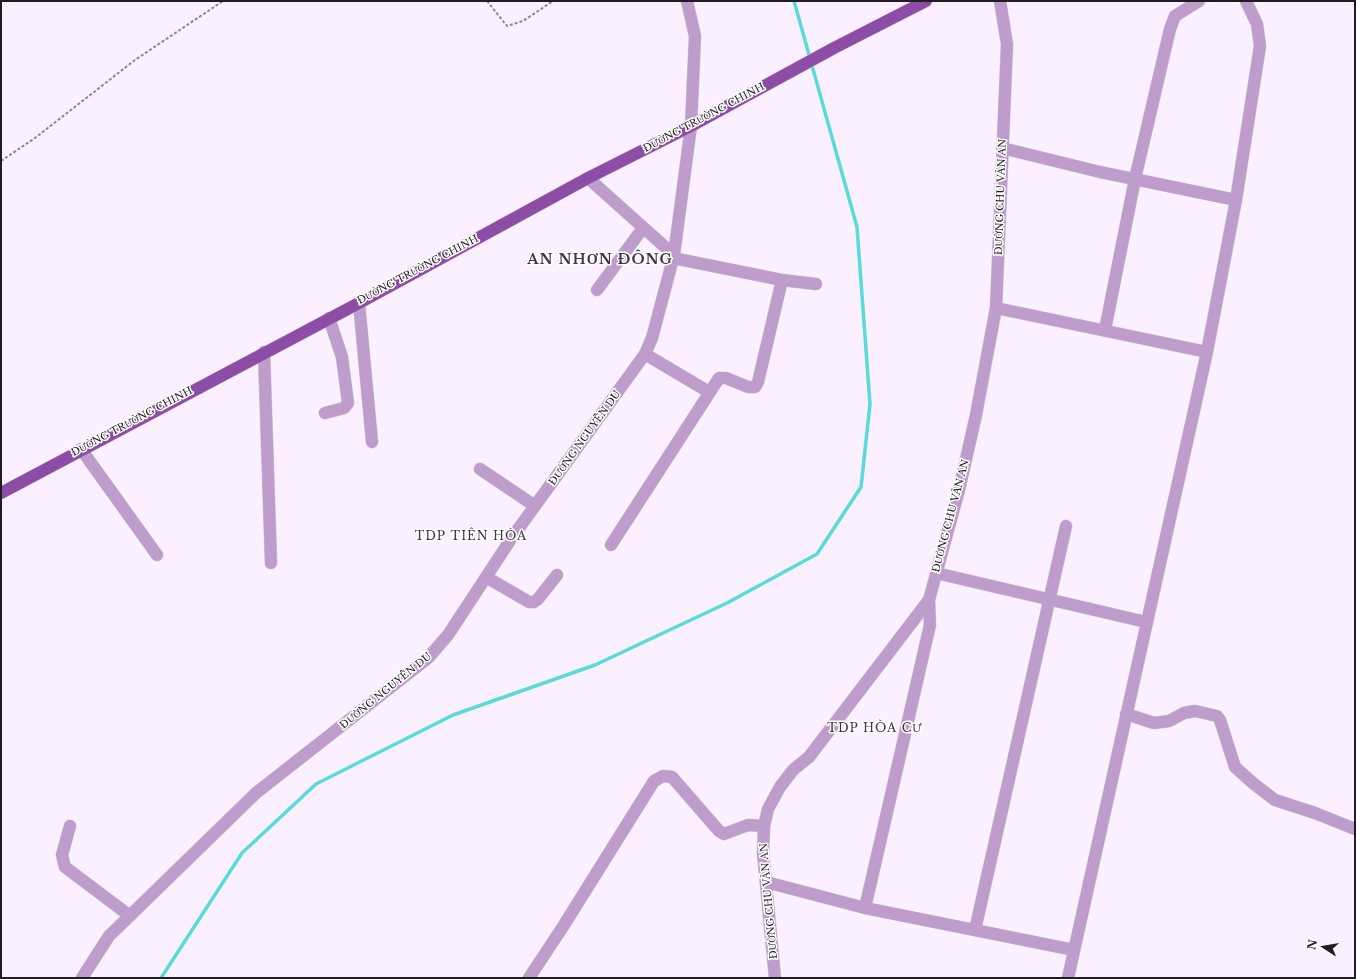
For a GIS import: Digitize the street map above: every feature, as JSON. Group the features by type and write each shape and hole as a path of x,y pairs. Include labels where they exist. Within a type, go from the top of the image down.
{"main road":[{"name":"ĐƯỜNG TRƯỜNG CHINH","path":"1,493 588,178 691,126 834,48 926,1"}],"street":[{"name":"ĐƯỜNG NGUYỄN DU","path":"82,978 109,936 256,793 428,658 448,635 486,576 535,506 645,354 652,338 674,257 691,126 695,36 687,1"},
{"name":"ĐƯỜNG CHU VĂN AN","path":"775,978 764,853 764,826 768,809 780,787 793,770 809,757 929,600 975,422 996,308 1007,44 1000,1"},
{"path":"1105,330 1135,179 1170,29 1176,16 1199,1"},
{"path":"1068,978 1207,352 1236,200 1260,46 1257,24 1246,1"},
{"path":"1002,148 1135,179 1236,200"},
{"path":"588,178 674,257 782,280 816,284"},
{"path":"597,290 643,228"},
{"path":"610,545 719,378 726,378 748,388 755,387 758,382 782,280"},
{"path":"359,302 372,442"},
{"path":"996,308 1207,352"},
{"path":"324,413 347,407 348,403 342,357 329,318"},
{"path":"264,352 271,563"},
{"path":"645,354 709,392"},
{"path":"81,449 157,555"},
{"path":"480,469 535,506"},
{"path":"975,930 1066,526"},
{"path":"936,574 1049,600 1083,606 1146,622"},
{"path":"486,576 529,602 538,599 557,575"},
{"path":"865,908 930,625 929,600"},
{"path":"1126,714 1154,723 1169,721 1184,713 1195,711 1214,714 1220,720 1235,767 1254,784 1275,800 1315,813 1355,829"},
{"path":"529,978 564,925 654,780 663,776 672,776 718,831 724,834 748,825 764,826"},
{"path":"70,826 62,855 65,867 130,916"},
{"path":"766,882 865,908 1074,950"}],"path":[{"path":"1,161 35,138 135,60 223,1"},
{"path":"487,1 507,26 523,21 553,1"}],"waterway":[{"path":"161,978 242,853 316,784 453,715 595,665 727,603 817,554 861,487 870,404 857,227 794,1"}],"district":[{"name":"AN NHƠN ĐÔNG","path":"600,260"},
{"name":"TDP TIÊN HÒA","path":"471,537"},
{"name":"TDP HÒA CƯ","path":"875,729"}]}
